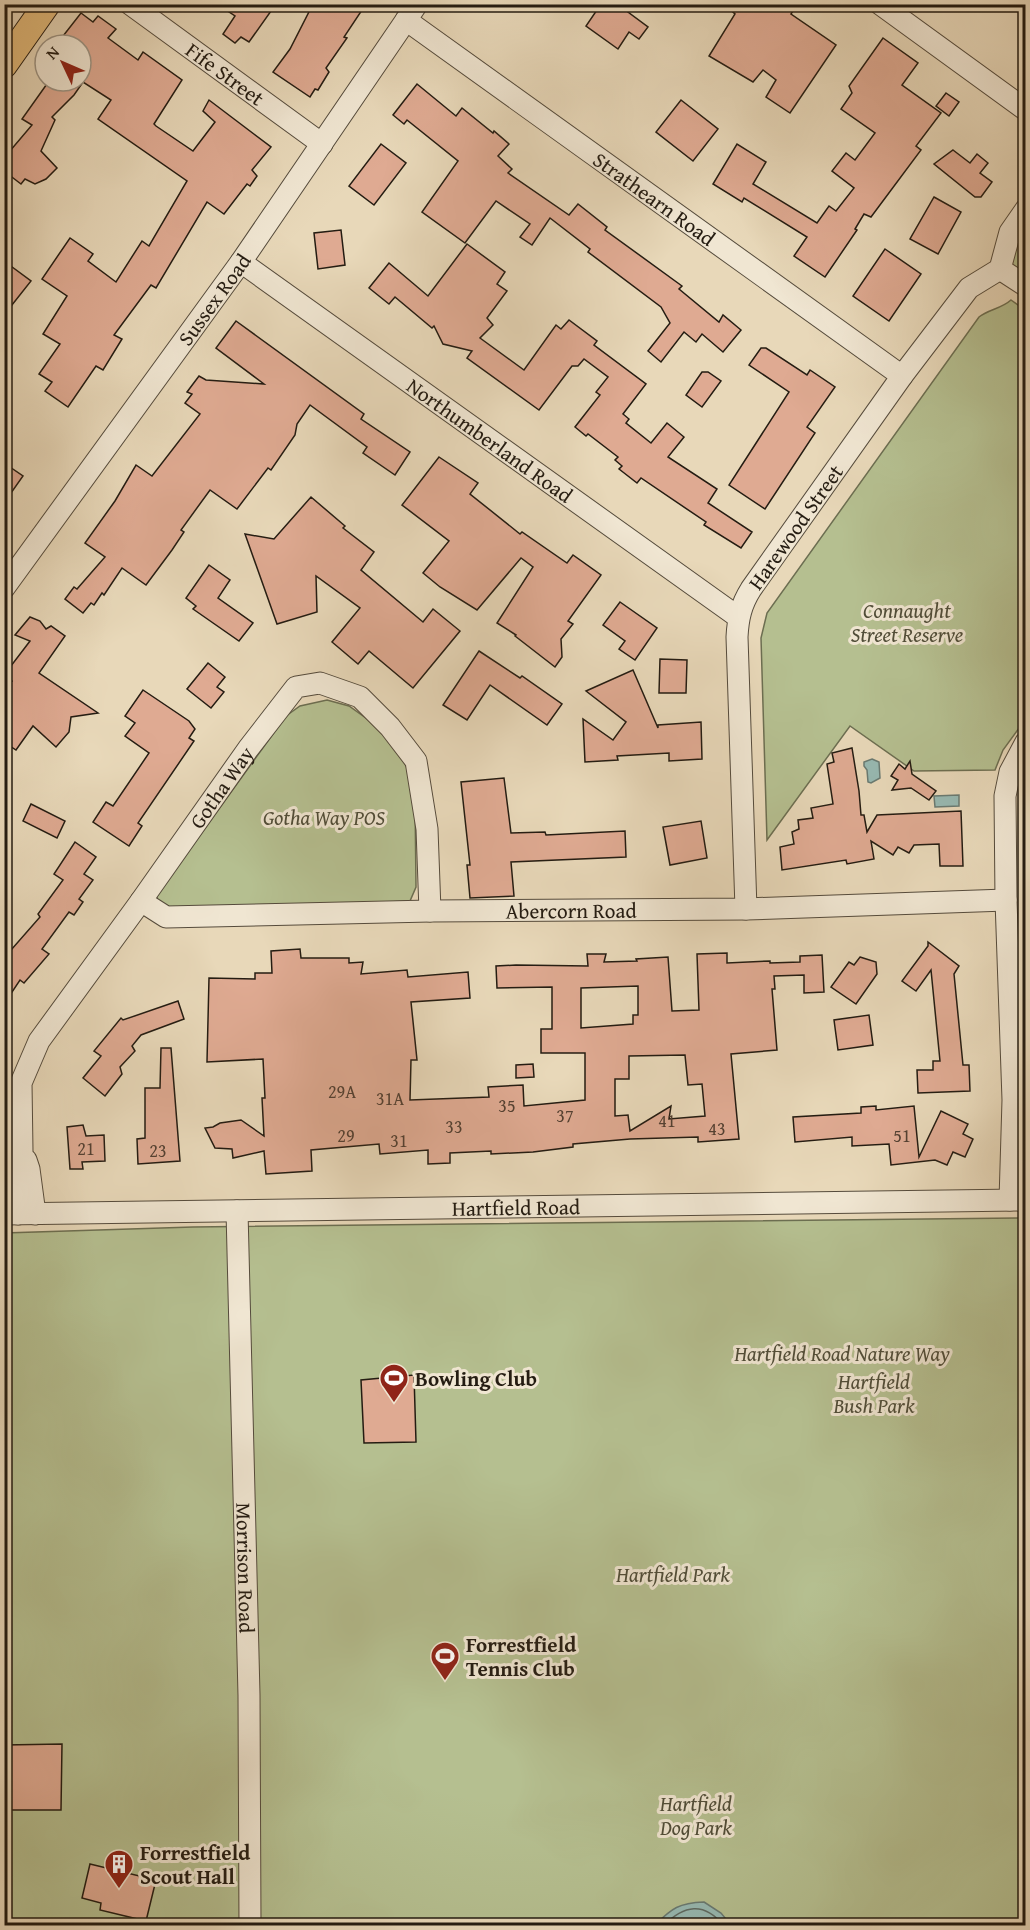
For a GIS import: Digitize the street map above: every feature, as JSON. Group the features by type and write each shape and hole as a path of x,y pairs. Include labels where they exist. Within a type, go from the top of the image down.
{"main road":[{"path":"4,42 32,4"},
{"path":"4,64 47,4"}],"street":[{"name":"Fife Street","path":"130,4 322,144"},
{"path":"880,4 1026,110"},
{"name":"Sussex Road","path":"4,588 241,262 411,12"},
{"name":"Strathearn Road","path":"411,12 902,376"},
{"path":"1026,209 1010,232 1000,269 1026,286"},
{"name":"Northumberland Road","path":"241,262 738,617"},
{"name":"Harewood Street","path":"746,909 737,636 741,605 902,376 969,288 1000,269"},
{"name":"Gotha Way","path":"19,1214 16,1175 22,1151 21,1083 39,1041 248,749 296,687 320,683 360,697 390,727 416,761 427,830 430,911"},
{"path":"1020,1200 1010,1150 1013,1100 1005,796 1010,772 1026,742"},
{"name":"Abercorn Road","path":"141,901 166,917 430,911 746,909 1006,900"},
{"name":"Hartfield Road","path":"19,1214 1020,1200"},
{"name":"Morrison Road","path":"237,1211 249,1695 250,1926"}],"green space":[{"path":"1025,209 1025,286 1000,269"},
{"name":"Connaught Street Reserve","path":"1011,300 1025,310 1025,720 1003,750 995,770 914,771 850,726 767,840 761,638 767,613 979,317"},
{"name":"Gotha Way POS","path":"327,700 349,706 370,721 397,748 408,770 415,800 416,887 410,901 167,912 157,902 161,889 286,716 300,706"},
{"name":"Hartfield Park","path":"1025,1218 1025,1925 5,1925 4,1233 193,1227"}],"water":[{"path":"872,759 879,762 880,778 871,783 868,782 864,762"},
{"path":"959,795 959,806 935,807 934,796"},
{"path":"704,1902 721,1913 731,1925 655,1925 677,1907"}],"building":[{"path":"217,4 276,4 249,42 241,37 235,43 223,34 235,16"},
{"path":"313,4 366,4 344,37 347,38 326,68 329,72 318,90 315,89 310,97 273,72 290,49"},
{"path":"601,4 617,4 648,27 639,39 629,32 618,49 586,26"},
{"path":"724,4 797,4 791,14 836,45 790,113 766,97 776,80 763,70 753,82 709,56 735,14"},
{"path":"81,13 93,22 98,16 116,29 108,38 138,60 143,52 182,80 154,124 193,151 215,122 203,111 209,100 271,147 252,170 257,176 250,186 247,184 224,214 207,202 156,288 151,285 114,335 122,339 103,370 96,366 68,407 45,391 52,382 39,374 60,344 43,334 67,296 42,279 70,238 93,254 88,261 116,282 142,241 149,246 187,181 98,119 111,100 93,88 93,33 65,33"},
{"path":"883,38 918,63 902,85 941,113 916,146 921,150 871,217 864,214 855,229 857,230 825,277 794,256 807,237 744,198 742,202 713,184 737,144 766,162 753,184 817,223 829,206 836,211 854,188 832,171 846,153 855,160 875,133 841,109 852,93 849,86"},
{"path":"417,84 456,116 462,108 509,144 498,156 512,169 508,173 569,215 578,204 607,227 605,230 682,286 679,289 719,322 723,315 741,330 723,352 702,334 696,342 684,332 661,362 648,351 670,323 661,307 588,252 590,249 550,218 532,245 520,237 530,224 496,201 465,243 422,212 458,161 407,120 404,124 393,115"},
{"path":"40,93 75,93 52,117 55,120 41,151 57,168 46,179 35,184 25,179 21,184 4,171 4,158 32,125 22,119"},
{"path":"946,93 959,102 949,116 936,106"},
{"path":"681,100 718,129 693,161 656,132"},
{"path":"381,144 406,163 374,205 349,186"},
{"path":"953,150 970,163 977,154 988,163 980,173 992,182 981,197 975,197 934,164"},
{"path":"934,197 961,212 938,254 910,239"},
{"path":"341,230 345,265 318,269 314,233"},
{"path":"467,244 505,272 497,284 507,291 487,318 493,325 480,338 524,370 556,325 561,329 569,320 597,341 594,345 646,384 623,414 629,419 626,423 651,443 667,423 684,437 668,457 717,489 708,503 752,532 741,548 704,525 706,522 641,478 637,483 619,469 622,466 615,460 618,457 575,427 600,395 596,392 608,377 584,359 578,366 572,366 539,410 467,358 472,351 443,344 434,326 432,328 395,297 389,304 369,288 389,263 428,296"},
{"path":"885,249 921,274 889,321 853,296"},
{"path":"4,261 31,281 4,315"},
{"path":"236,321 364,414 361,419 410,452 395,475 363,453 367,447 310,405 297,424 295,435 271,470 268,468 237,509 210,490 181,530 184,532 172,550 146,585 122,568 104,595 102,593 94,605 91,603 83,613 65,599 105,557 85,543 115,501 136,465 152,476 200,414 185,403 192,394 187,392 199,376 206,380 264,384 216,348"},
{"path":"761,348 766,348 807,375 810,370 835,387 807,427 815,433 765,509 729,485 789,392 749,365"},
{"path":"702,372 708,372 721,381 702,407 686,395"},
{"path":"439,457 478,483 470,494 520,534 522,532 567,563 573,555 601,575 568,621 573,624 561,639 562,657 555,667 516,635 497,623 533,567 521,558 477,610 440,587 423,573 449,541 402,505"},
{"path":"4,463 23,476 4,503"},
{"path":"311,497 345,526 343,528 374,552 361,570 423,622 433,609 460,631 413,688 369,651 358,664 332,642 360,608 316,576 317,612 277,624 245,534 274,539"},
{"path":"209,565 230,580 218,598 253,623 239,641 193,609 196,606 186,598"},
{"path":"620,602 657,628 635,660 619,649 625,641 603,625"},
{"path":"30,617 40,621 46,629 51,626 65,636 39,673 98,713 71,717 69,732 56,747 33,726 16,750 4,742 4,690 12,681 4,675 30,641 15,635"},
{"path":"479,651 520,678 522,676 562,704 547,725 490,685 467,720 443,705"},
{"path":"660,659 687,660 686,693 659,693"},
{"path":"208,663 225,677 217,687 224,692 211,708 187,689"},
{"path":"633,670 658,728 658,725 701,722 702,759 669,761 669,753 617,756 618,760 585,762 583,719 613,740 626,722 586,691"},
{"path":"143,690 189,721 195,729 189,738 194,741 138,823 142,826 129,846 93,822 106,802 113,806 149,753 125,736 135,723 125,716"},
{"path":"852,748 861,815 864,815 867,832 877,815 961,811 963,866 940,866 939,844 914,845 909,853 898,847 893,855 871,841 874,859 847,864 846,860 782,870 780,847 794,844 792,832 799,829 798,820 813,818 811,808 833,804 827,764 834,762 832,753"},
{"path":"910,761 912,774 936,791 929,800 911,788 892,790 898,780 891,776 899,764 905,769"},
{"path":"504,778 511,833 545,832 546,835 625,831 626,857 511,862 514,896 470,898 467,865 470,865 461,782"},
{"path":"31,804 65,821 57,838 23,821"},
{"path":"701,821 707,858 670,865 663,827"},
{"path":"75,842 96,857 84,874 93,880 79,899 83,902 74,915 69,912 42,949 49,954 24,983 20,980 4,1004 4,958 40,917 38,914 63,880 54,874"},
{"path":"928,942 959,966 954,974 963,1065 969,1065 970,1091 918,1093 917,1070 933,1070 933,1061 940,1061 931,970 916,991 902,981 928,946"},
{"path":"300,949 301,958 349,958 349,963 363,962 361,974 407,970 408,977 468,972 470,998 411,1002 417,1060 411,1060 410,1100 489,1097 488,1087 523,1085 524,1106 585,1100 585,1053 541,1053 541,1029 552,1029 552,987 497,988 496,966 588,966 587,954 606,954 604,962 668,957 672,1011 699,1010 697,954 727,953 727,963 800,962 800,956 822,955 824,992 804,993 804,975 774,976 775,989 772,989 777,1050 731,1054 739,1139 698,1142 698,1137 630,1139 573,1144 573,1147 533,1152 450,1153 450,1163 428,1164 428,1150 380,1154 379,1144 311,1150 312,1171 266,1174 264,1151 233,1158 232,1149 215,1148 205,1128 241,1120 264,1136 263,1059 207,1062 209,978 255,979 255,973 272,973 271,951","holes":["638,986 638,1015 633,1015 633,1024 581,1028 581,988","685,1055 688,1085 702,1084 705,1116 669,1119 671,1106 630,1131 628,1115 615,1116 615,1079 629,1079 629,1056"]},
{"path":"860,957 876,962 877,974 856,1004 831,987 849,962 854,965"},
{"path":"178,1001 184,1019 141,1035 132,1046 135,1051 120,1067 122,1074 105,1096 83,1078 101,1056 94,1051 121,1018 123,1020"},
{"path":"869,1015 873,1045 838,1050 834,1020"},
{"path":"161,1048 171,1048 180,1161 138,1164 137,1139 145,1138 145,1088 160,1088"},
{"path":"533,1064 534,1077 516,1078 516,1065"},
{"path":"876,1106 876,1110 914,1106 919,1157 941,1111 968,1124 963,1134 973,1139 965,1157 953,1152 947,1165 935,1160 891,1165 889,1144 852,1146 852,1137 795,1142 793,1117 861,1113 861,1107"},
{"path":"83,1125 86,1136 104,1135 105,1161 82,1162 83,1169 70,1169 67,1127"},
{"path":"414,1375 416,1442 364,1443 361,1380"},
{"path":"62,1744 61,1810 4,1810 4,1745"},
{"name":"Forrestfield Scout Hall","path":"90,1864 156,1880 146,1921 100,1910 101,1903 82,1898"}],"place":[{"name":"Bowling Club","path":"394,1404"},
{"name":"Forrestfield Tennis Club","path":"445,1682"},
{"name":"Forrestfield Scout Hall","path":"119,1890"}],"park label":[{"name":"Hartfield Road Nature Way","path":"842,1353"},
{"name":"Hartfield Bush Park","path":"874,1393"},
{"name":"Hartfield Dog Park","path":"696,1815"}]}
